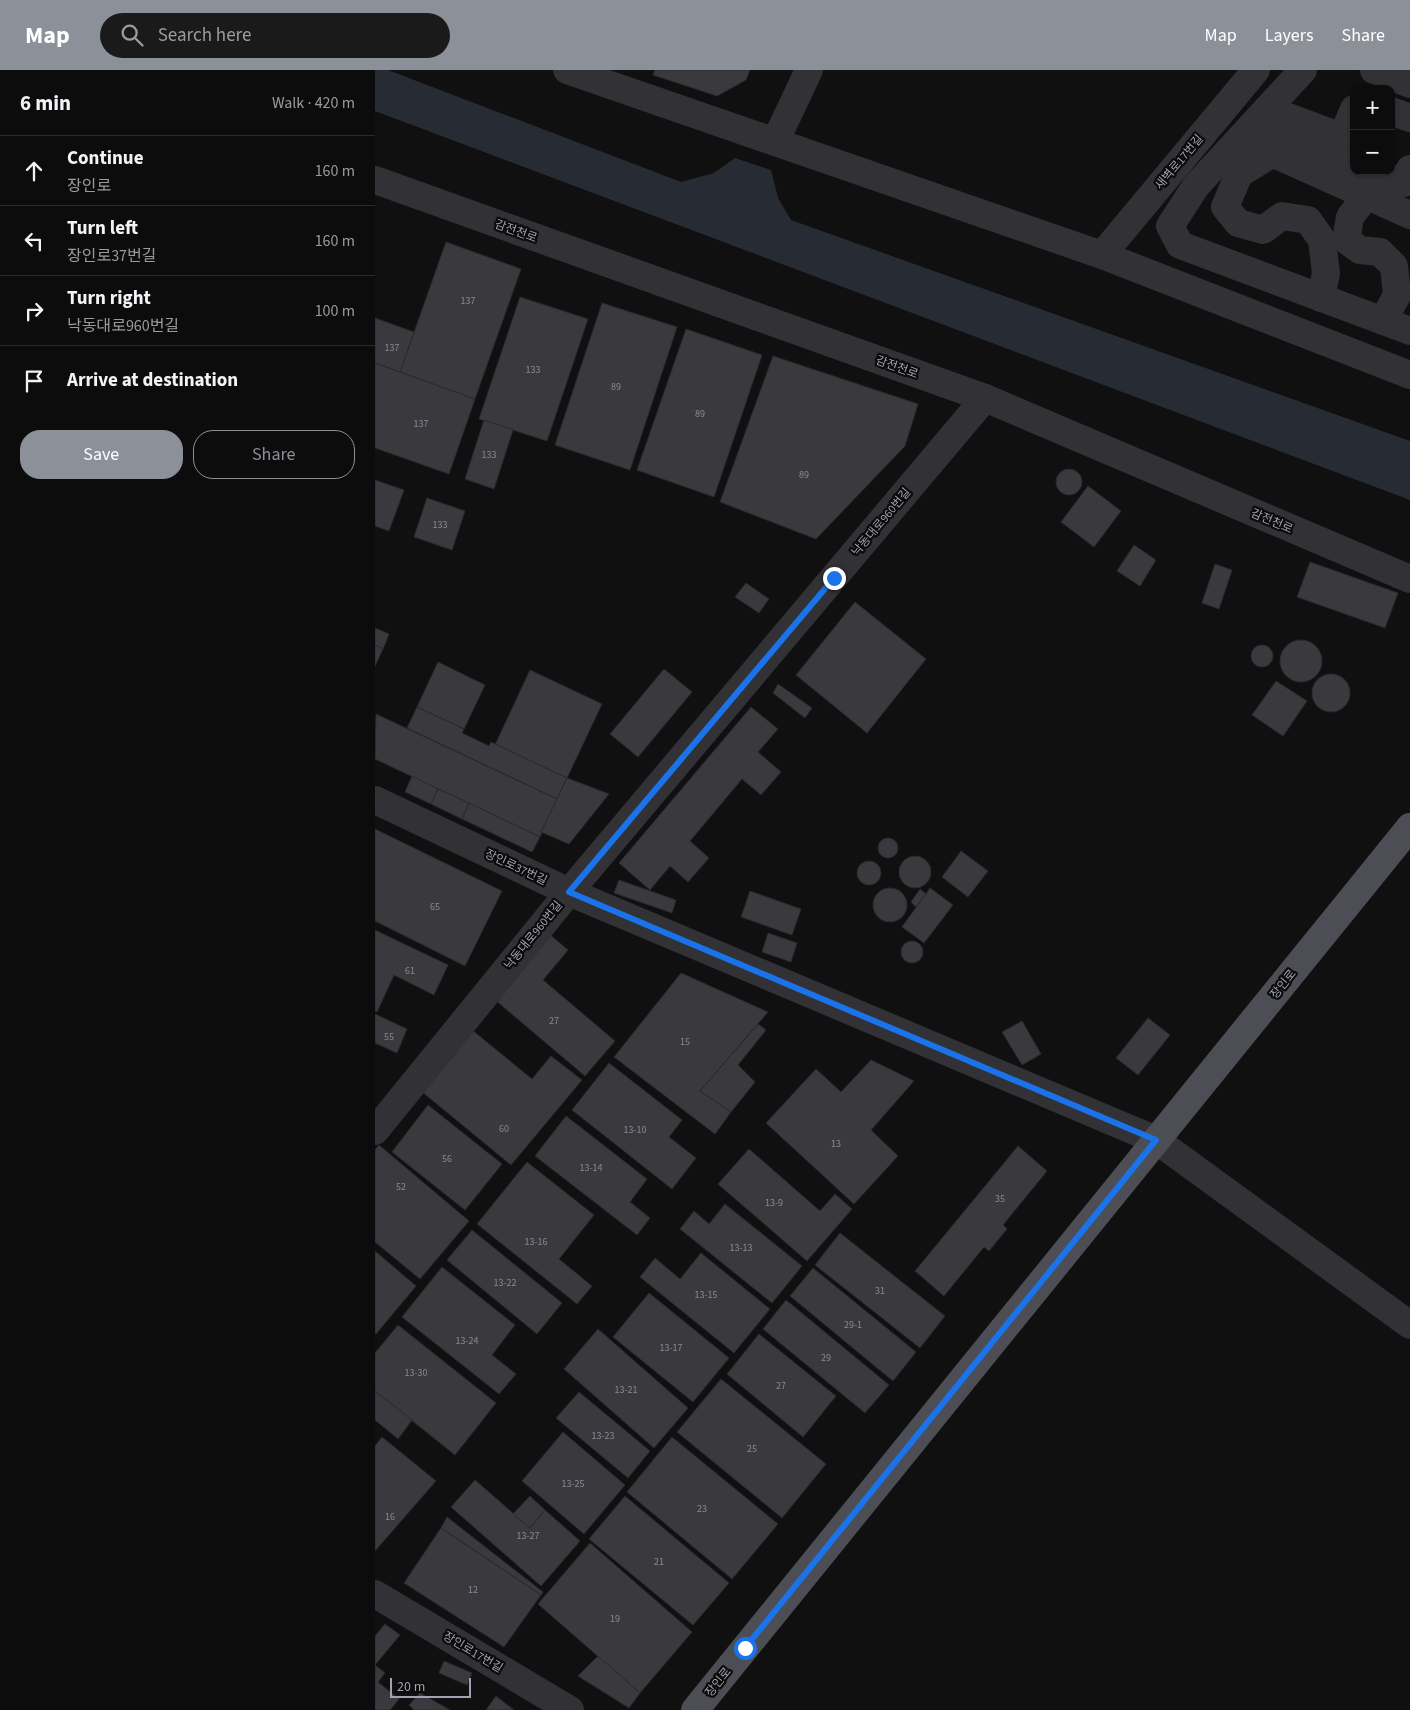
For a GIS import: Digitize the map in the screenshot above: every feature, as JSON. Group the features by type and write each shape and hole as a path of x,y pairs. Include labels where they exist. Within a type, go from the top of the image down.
{"main road":[{"name":"장인로","path":"695,1710 1410,827"}],"street":[{"path":"567,70 1102,255 1410,375"},
{"path":"775,142 809,70"},
{"name":"새벽로17번길","path":"1102,255 1256,70"},
{"path":"1303,70 1196,186 1171,226 1180,245 1410,332"},
{"path":"1374,70 1410,84"},
{"path":"1395,112 1410,118"},
{"path":"1253,124 1342,137 1350,118"},
{"path":"1253,124 1273,154 1370,183 1404,183 1410,169"},
{"path":"1253,124 1350,162"},
{"path":"1273,154 1239,174 1225,207 1238,223 1263,230 1282,216 1308,220 1322,240 1326,273 1321,298"},
{"name":"감전천로","path":"375,180 985,398 1410,579"},
{"path":"1370,183 1410,214"},
{"path":"1370,183 1350,217 1346,240 1360,250 1380,252 1394,266 1397,295 1383,322"},
{"name":"낙동대로960번길","path":"375,1131 569,892 985,398"},
{"name":"장인로37번길","path":"375,800 569,892 1156,1140"},
{"path":"1156,1140 1410,1324"},
{"name":"장인로17번길","path":"375,1594 570,1710"}],"shaded area":[{"path":"375,70 388,70 681,182 714,173 735,158 771,170 778,198 791,220 1410,441 1410,500 375,111"}],"building":[{"path":"655,70 750,70 746,80 717,96 653,75"},
{"path":"446,242 521,269 475,399 400,372"},
{"path":"520,297 588,319 547,441 479,419"},
{"path":"602,303 677,327 630,470 555,445"},
{"path":"375,318 414,332 400,372 375,363"},
{"path":"686,329 762,355 714,497 637,470"},
{"path":"773,356 918,404 905,446 816,539 720,502"},
{"path":"375,363 475,399 449,474 375,448"},
{"path":"484,420 513,430 494,489 465,479"},
{"path":"1069,469 1078,473 1082,482 1078,491 1069,495 1060,491 1056,482 1060,473"},
{"path":"375,480 404,490 389,531 375,526"},
{"path":"1088,486 1121,511 1094,547 1061,522"},
{"path":"427,498 465,511 452,550 414,537"},
{"path":"1134,545 1156,560 1140,586 1117,571"},
{"path":"1310,562 1398,593 1385,628 1297,597"},
{"path":"1215,564 1232,570 1219,609 1202,603"},
{"path":"746,583 769,599 759,613 735,597"},
{"path":"855,602 926,659 867,733 796,675"},
{"path":"375,628 389,634 383,649 375,645"},
{"path":"1301,640 1316,646 1322,661 1316,676 1301,682 1286,676 1280,661 1286,646"},
{"path":"375,645 383,649 375,666"},
{"path":"1262,645 1270,648 1273,656 1270,664 1262,667 1254,664 1251,656 1254,648"},
{"path":"438,662 485,685 464,729 417,707"},
{"path":"664,669 692,692 638,757 610,734"},
{"path":"530,670 602,704 567,778 495,745"},
{"path":"1331,674 1345,679 1350,693 1345,707 1331,712 1317,707 1312,693 1317,679"},
{"path":"1276,681 1307,701 1283,736 1252,715"},
{"path":"778,684 812,708 805,718 773,693"},
{"path":"417,707 464,729 462,733 489,746 491,742 567,778 557,799 407,728"},
{"path":"751,707 778,729 758,752 781,772 761,795 742,779 690,841 709,858 688,882 670,866 650,890 619,863"},
{"path":"376,714 557,799 540,837 375,759"},
{"path":"412,776 438,789 431,804 405,792"},
{"path":"567,778 609,794 569,844 541,832"},
{"path":"438,789 469,803 462,819 431,804"},
{"path":"469,803 540,837 532,852 462,819"},
{"path":"375,829 502,891 465,966 375,921"},
{"path":"884,838 892,838 898,844 898,852 892,858 884,858 878,852 878,844"},
{"path":"961,851 988,871 968,897 942,877"},
{"path":"915,856 927,860 931,872 927,884 915,888 903,884 899,872 903,860"},
{"path":"869,861 877,865 881,873 877,881 869,885 861,881 857,873 861,865"},
{"path":"619,880 676,900 672,913 614,893"},
{"path":"890,888 897,889 902,893 906,898 906,912 902,917 897,921 890,922 883,921 878,917 874,912 873,905 874,898 878,893 883,889"},
{"path":"930,888 953,905 924,943 902,927"},
{"path":"920,889 926,894 916,907 911,902"},
{"path":"750,891 801,909 792,935 741,917"},
{"path":"375,930 448,965 434,995 394,975 377,1012 375,1011"},
{"path":"768,933 797,943 791,962 762,952"},
{"path":"549,934 568,950 543,980 615,1041 585,1076 494,999"},
{"path":"912,941 920,944 923,952 920,960 912,963 904,960 901,952 904,944"},
{"path":"681,973 768,1012 700,1091 731,1112 715,1134 614,1057"},
{"path":"375,1014 407,1029 397,1053 375,1043"},
{"path":"1148,1018 1170,1035 1138,1075 1116,1058"},
{"path":"1022,1021 1041,1054 1022,1065 1002,1032"},
{"path":"758,1024 766,1030 738,1065 755,1082 731,1112 700,1091"},
{"path":"472,1030 532,1079 551,1056 582,1080 511,1165 421,1091"},
{"path":"871,1060 914,1081 871,1130 898,1156 854,1204 766,1123 816,1069 841,1092"},
{"path":"609,1063 682,1120 669,1137 696,1158 672,1189 572,1110"},
{"path":"428,1105 502,1164 465,1210 392,1152"},
{"path":"566,1116 647,1179 630,1202 650,1218 637,1235 535,1156"},
{"path":"379,1145 469,1221 420,1279 375,1242 375,1150"},
{"path":"1018,1146 1047,1171 1003,1225 1007,1229 989,1251 984,1247 944,1296 915,1271"},
{"path":"749,1149 820,1211 835,1194 852,1209 807,1261 718,1184"},
{"path":"527,1162 594,1215 559,1259 592,1286 577,1304 477,1224"},
{"path":"725,1204 802,1266 772,1303 680,1229 694,1211 709,1224"},
{"path":"472,1230 562,1303 537,1334 447,1260"},
{"path":"840,1233 945,1316 920,1348 815,1265"},
{"path":"375,1251 416,1286 376,1334 375,1333"},
{"path":"701,1253 770,1309 734,1353 640,1277 655,1258 680,1279"},
{"path":"442,1267 515,1325 492,1355 516,1374 499,1394 402,1317"},
{"path":"813,1268 916,1352 893,1381 790,1296"},
{"path":"649,1293 729,1358 693,1402 613,1337"},
{"path":"786,1300 889,1385 865,1413 763,1329"},
{"path":"398,1325 496,1403 455,1455 375,1391 375,1353"},
{"path":"598,1329 688,1408 654,1448 564,1369"},
{"path":"759,1334 836,1396 803,1437 727,1374"},
{"path":"721,1379 826,1464 782,1518 677,1432"},
{"path":"375,1391 412,1420 398,1439 375,1420"},
{"path":"579,1392 650,1451 628,1478 556,1418"},
{"path":"563,1432 625,1485 584,1534 522,1481"},
{"path":"382,1437 436,1481 375,1551 375,1446"},
{"path":"672,1437 778,1524 732,1579 627,1492"},
{"path":"475,1480 530,1528 545,1510 580,1541 541,1586 451,1507"},
{"path":"530,1496 545,1510 530,1528 513,1514"},
{"path":"625,1496 729,1583 693,1625 589,1539"},
{"path":"447,1517 543,1592 541,1595 441,1528"},
{"path":"441,1528 541,1595 504,1647 404,1583"},
{"path":"590,1543 692,1632 640,1693 538,1604"},
{"path":"385,1624 400,1635 375,1665 375,1636"},
{"path":"598,1656 640,1693 629,1708 578,1676"},
{"path":"444,1661 472,1673 467,1685 439,1673"},
{"path":"375,1665 385,1673 378,1682 399,1699 390,1710 375,1710"},
{"path":"420,1693 450,1710 414,1710 409,1705"},
{"path":"496,1696 514,1710 486,1710"}],"route":[{"path":"745,1648 1156,1140 569,892 834,578"}]}
